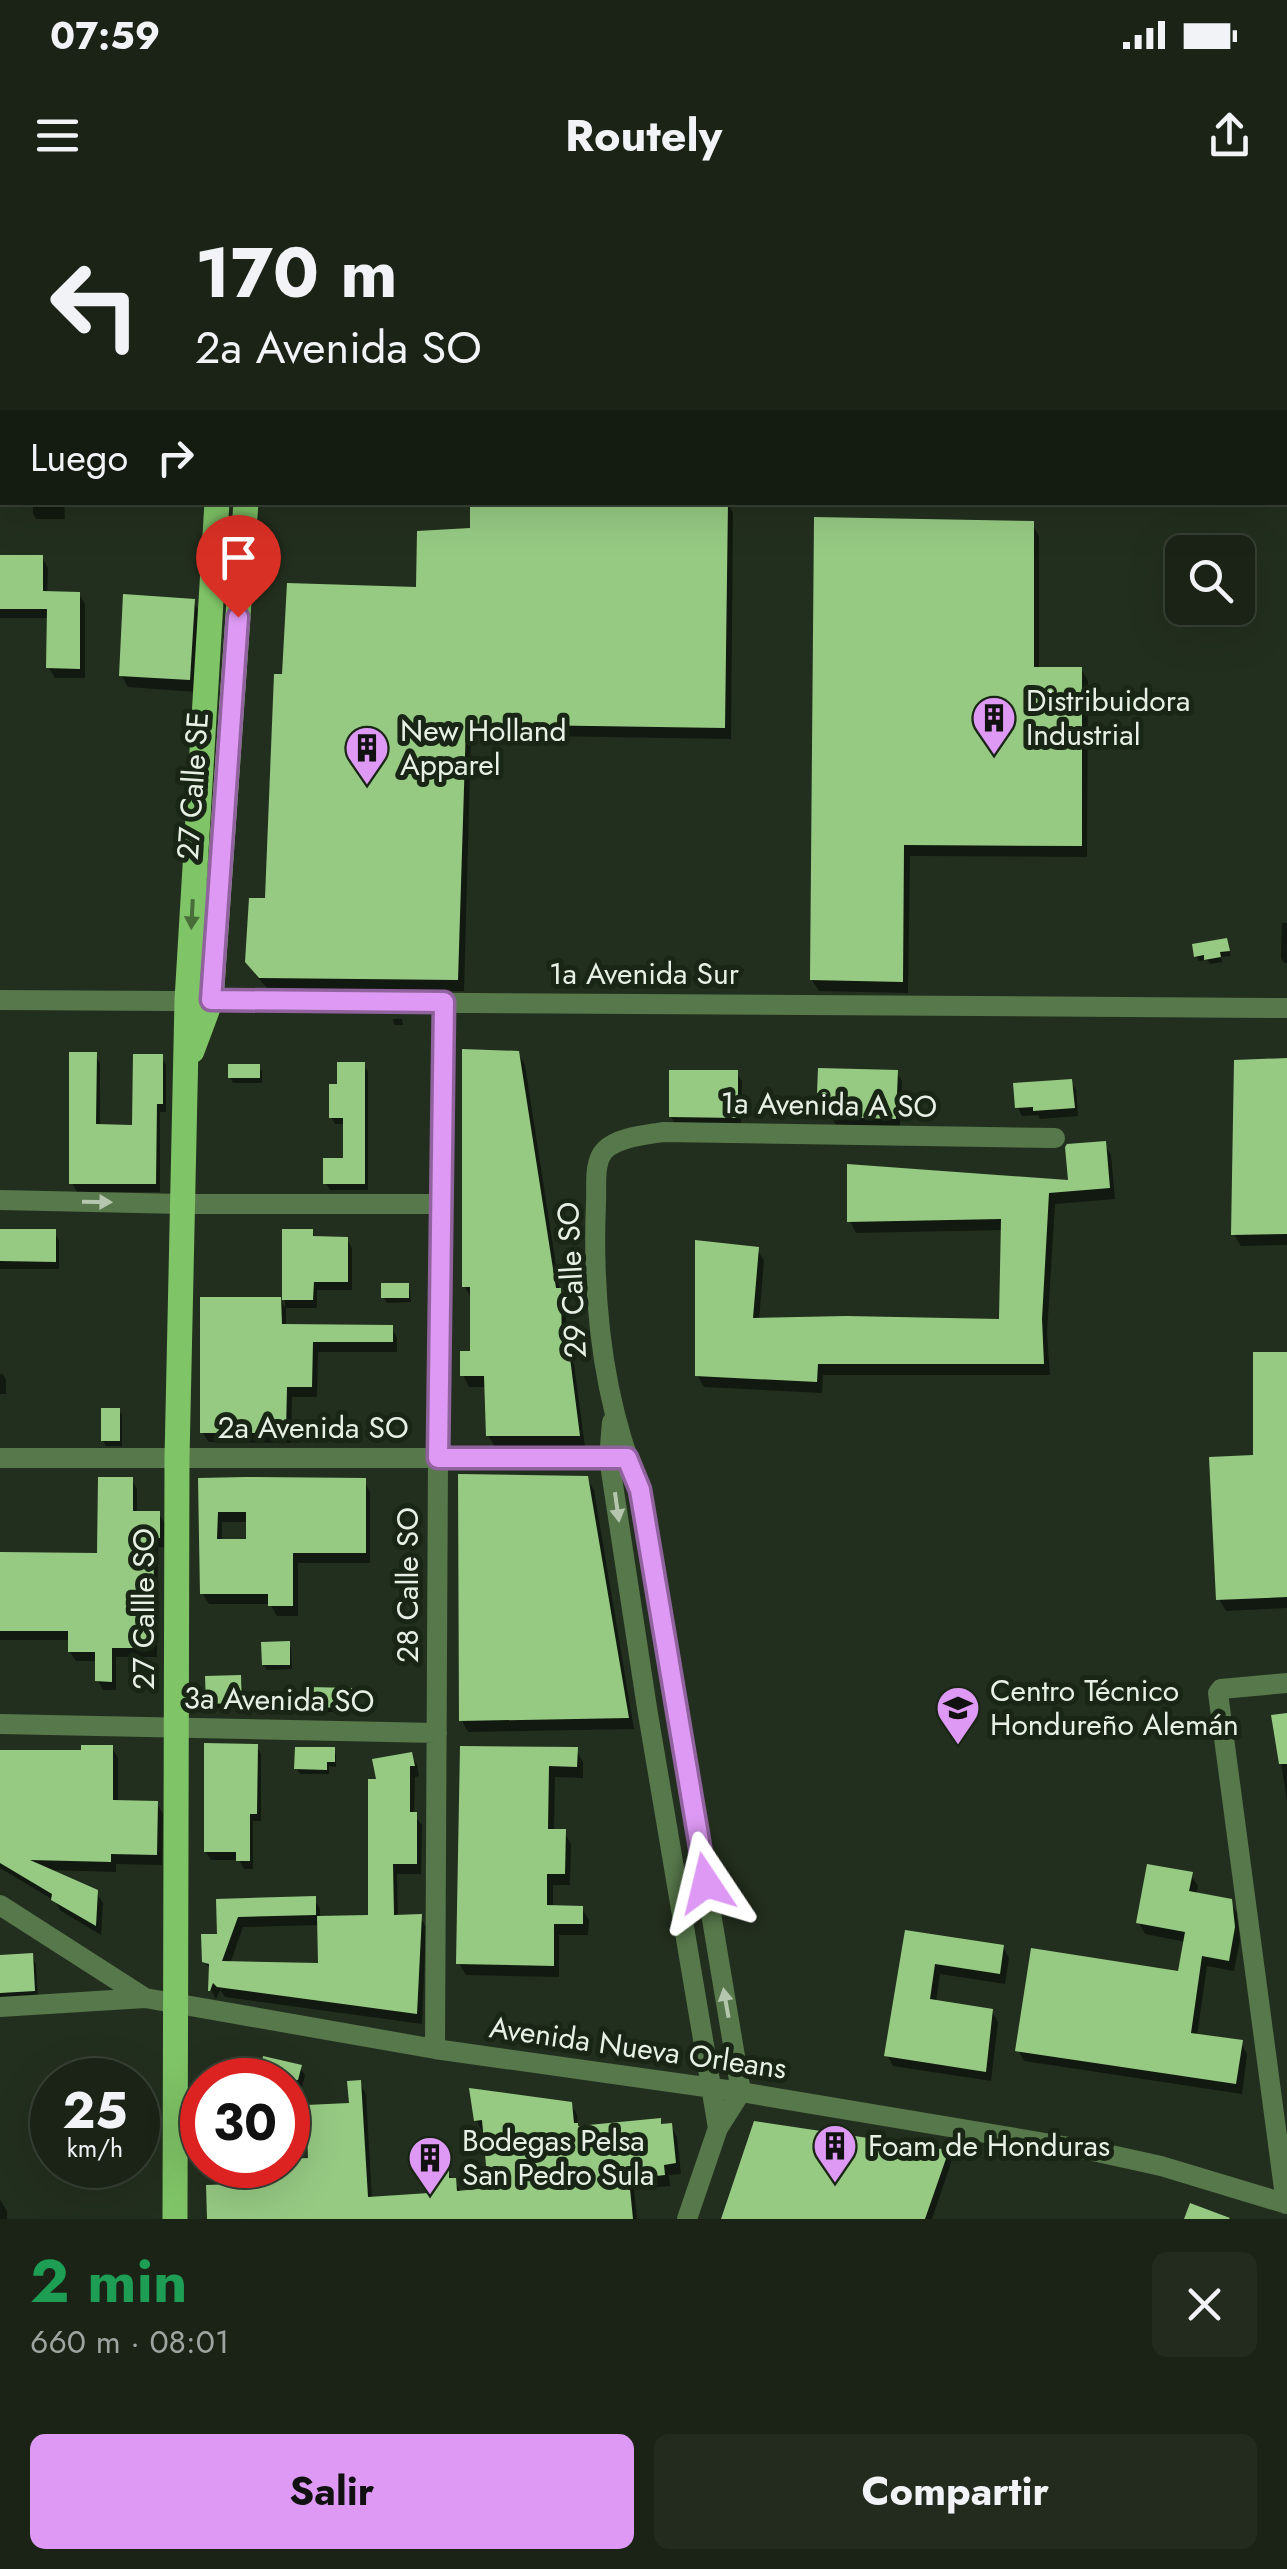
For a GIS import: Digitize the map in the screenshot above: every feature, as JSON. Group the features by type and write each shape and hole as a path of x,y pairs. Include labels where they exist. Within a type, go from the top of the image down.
{"main road":[{"name":"27 Calle SE","path":"199,1000 217,505"},
{"name":"27 Calle SE","path":"186,1070 199,1000 246,505"},
{"name":"27 Callle SO","path":"175,2219 177,1458 186,1070"}],"street":[{"name":"1a Avenida Sur","path":"0,1000 1287,1008"},
{"name":"28 Calle SO","path":"435,2049 444,1002"},
{"name":"1a Avenida A SO","path":"606,1149 663,1132 1055,1138"},
{"name":"29 Calle SO","path":"606,1149 598,1161 598,1306 647,1708 718,2128"},
{"path":"0,1200 441,1204"},
{"name":"2a Avenida SO","path":"0,1458 618,1458"},
{"name":"29 Calle SO","path":"618,1458 640,1490 741,2092 718,2128 687,2219"},
{"path":"1287,1683 1218,1692 1287,2204"},
{"path":"647,1708 676,1704"},
{"name":"3a Avenida SO","path":"0,1724 437,1733"},
{"path":"658,1780 687,1773"},
{"name":"Avenida Nueva Orleans","path":"0,1905 145,1998 435,2049 741,2092 1093,2151 1160,2166 1287,2204"},
{"path":"0,2007 145,1998"}],"building":[{"path":"470,505 728,505 725,728 466,724 458,980 259,978 245,962 249,898 265,898 274,674 282,674 287,583 416,587 417,531 470,528"},
{"path":"814,517 1034,521 1034,667 1082,667 1082,846 904,845 903,982 810,980"},
{"path":"0,555 43,555 43,591 80,592 80,669 46,668 47,609 0,609"},
{"path":"123,594 195,599 190,680 119,676"},
{"path":"1227,938 1230,951 1220,952 1221,957 1194,957 1192,944"},
{"path":"462,1049 519,1051 556,1288 561,1288 562,1350 569,1350 580,1436 486,1436 484,1376 460,1376 460,1351 470,1351 470,1287 462,1287"},
{"path":"69,1052 97,1052 96,1124 132,1125 133,1054 163,1054 163,1104 157,1104 156,1184 69,1184"},
{"path":"1287,1058 1287,1234 1231,1235 1234,1060"},
{"path":"337,1062 365,1062 365,1184 323,1184 323,1158 343,1158 343,1118 329,1118 329,1084 337,1084"},
{"path":"228,1064 260,1064 260,1078 228,1078"},
{"path":"818,1068 898,1070 896,1119 829,1117 830,1094 817,1093"},
{"path":"669,1070 738,1070 738,1118 669,1117"},
{"path":"1072,1079 1075,1108 1015,1108 1013,1083"},
{"path":"1106,1141 1110,1188 1049,1193 1042,1319 1044,1364 818,1364 817,1382 695,1376 695,1240 759,1247 753,1318 999,1319 1001,1219 847,1222 847,1164 1068,1180 1067,1144"},
{"path":"0,1229 56,1229 56,1262 0,1261"},
{"path":"282,1229 313,1229 313,1236 348,1237 348,1282 314,1282 313,1300 282,1300"},
{"path":"381,1283 409,1283 409,1298 381,1298"},
{"path":"200,1297 281,1297 282,1324 393,1325 393,1342 313,1342 312,1387 287,1387 286,1433 200,1433"},
{"path":"1253,1352 1287,1352 1287,1597 1216,1600 1209,1457 1253,1455"},
{"path":"101,1408 120,1408 120,1441 101,1441"},
{"path":"458,1474 588,1476 629,1718 459,1721"},
{"path":"98,1477 133,1477 133,1511 160,1511 160,1538 154,1538 153,1648 112,1648 112,1682 95,1681 95,1652 68,1652 68,1631 0,1631 0,1552 97,1553"},
{"path":"198,1478 366,1478 366,1553 293,1553 293,1606 268,1606 268,1594 200,1594","holes":["218,1512 246,1512 246,1539 217,1539"]},
{"path":"290,1641 290,1665 262,1665 261,1642"},
{"path":"241,1675 242,1703 206,1704 205,1676"},
{"path":"309,1687 352,1688 352,1708 308,1707"},
{"path":"1287,1713 1287,1764 1279,1764 1271,1715"},
{"path":"204,1743 258,1744 257,1814 250,1814 250,1861 236,1861 236,1852 204,1852"},
{"path":"81,1745 113,1745 113,1800 158,1801 157,1855 111,1854 111,1862 30,1860 98,1890 96,1926 0,1863 0,1750 81,1750"},
{"path":"460,1746 578,1747 577,1767 549,1766 548,1829 566,1829 565,1874 547,1874 547,1905 583,1906 583,1924 554,1924 554,1966 456,1964"},
{"path":"295,1747 335,1747 335,1762 327,1762 327,1770 294,1769"},
{"path":"412,1752 415,1766 410,1766 410,1812 417,1812 417,1864 393,1864 394,1915 422,1914 417,2014 217,1987 213,1983 208,1991 209,1964 202,1962 201,1934 217,1934 216,1899 316,1896 316,1915 238,1917 222,1961 318,1963 317,1916 368,1915 368,1779 376,1779 372,1759"},
{"path":"1147,1864 1193,1872 1189,1891 1232,1899 1235,1927 1229,1961 1202,1956 1191,2033 1243,2040 1236,2084 1015,2051 1031,1948 1178,1971 1185,1932 1136,1923"},
{"path":"905,1930 1004,1945 1000,1974 935,1964 930,1999 993,2009 986,2072 884,2056"},
{"path":"33,1953 35,1991 0,1993 0,1955"},
{"path":"361,2080 368,2197 429,2193 428,2180 435,2179 434,2170 449,2169 449,2178 456,2178 457,2191 488,2188 482,2120 474,2121 469,2088 572,2102 574,2123 578,2126 661,2118 661,2124 672,2123 676,2163 664,2165 665,2175 629,2179 633,2219 207,2219 206,2188 310,2188 310,2105 349,2103 347,2081"},
{"name":"Foam de Honduras","path":"754,2121 949,2150 925,2219 721,2219"},
{"path":"1190,2203 1230,2218 1184,2219"}],"place":[{"name":"Distribuidora Industrial","path":"994,756"},
{"name":"New Holland Apparel","path":"367,786"},
{"name":"Centro Técnico Hondureño Alemán","path":"958,1746"},
{"name":"Foam de Honduras","path":"835,2184"},
{"name":"Bodegas Pelsa San Pedro Sula","path":"430,2196"}],"route":[{"path":"238,617 211,1000 444,1002 438,1458 627,1458 640,1490 706,1883"}]}
